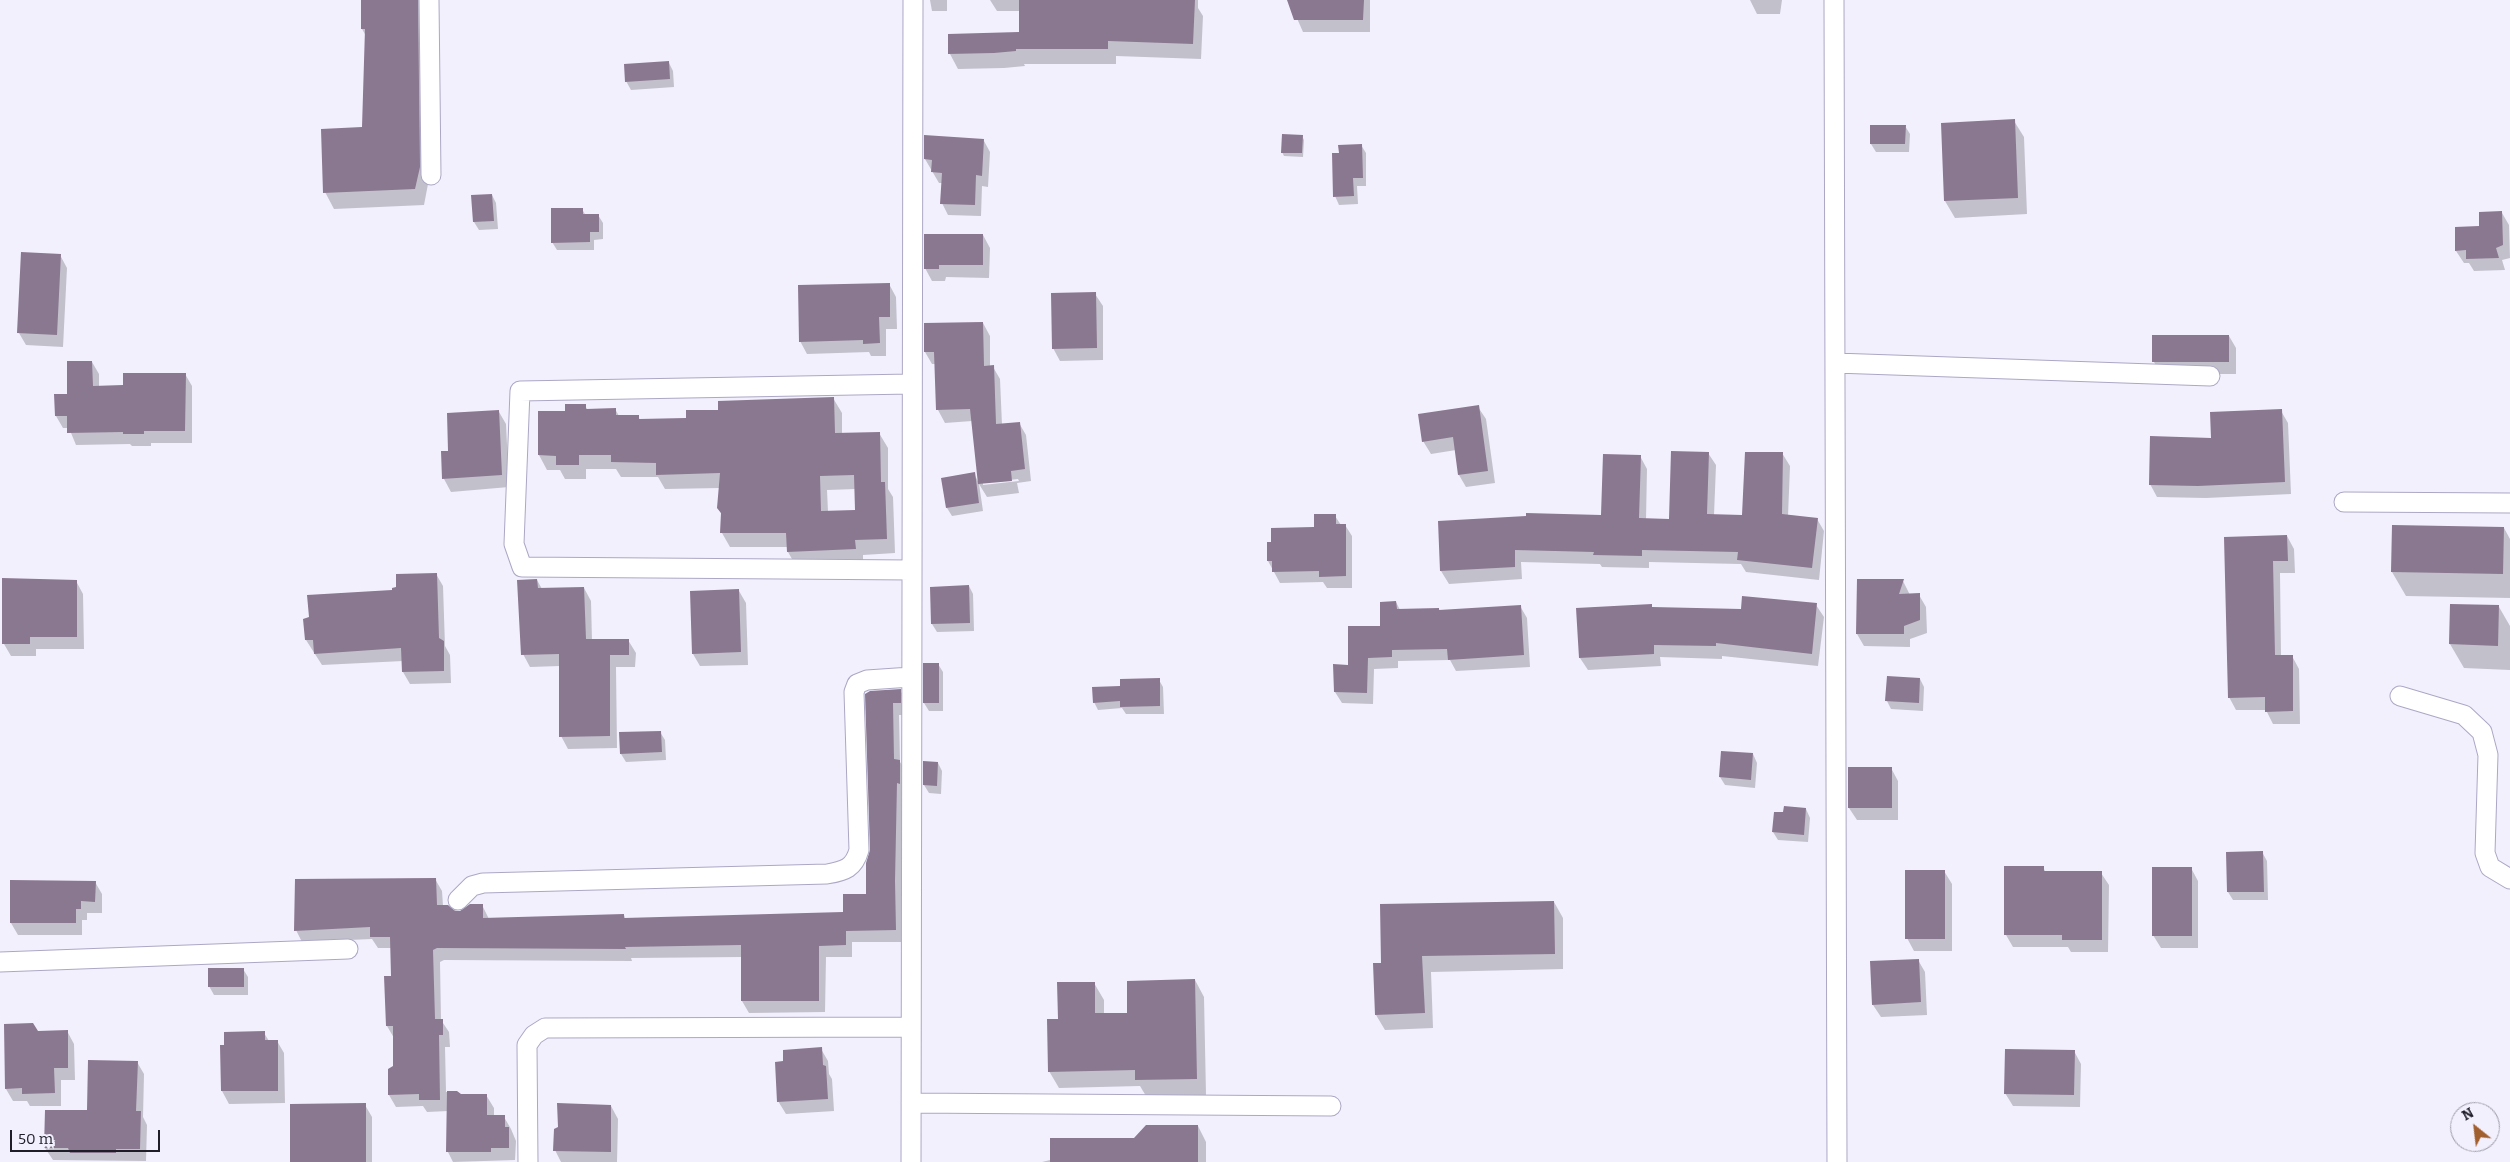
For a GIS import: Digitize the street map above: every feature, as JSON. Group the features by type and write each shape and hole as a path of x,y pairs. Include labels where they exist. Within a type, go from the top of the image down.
{"street":[{"path":"430,0 431,175"},
{"path":"911,1162 913,0"},
{"path":"1834,0 1837,1162"},
{"path":"1835,363 2210,376"},
{"path":"911,384 520,390 514,544 522,567 911,570"},
{"path":"2344,502 2510,503"},
{"path":"458,900 472,886 483,882 827,874 848,869 856,862 859,850 854,692 857,684 867,680 911,677"},
{"path":"2400,696 2464,715 2482,732 2488,756 2485,853 2490,867 2510,879"},
{"path":"0,962 348,949"},
{"path":"528,1162 527,1045 534,1034 545,1028 911,1027"},
{"path":"911,1103 1331,1106"}],"building":[{"path":"361,0 418,0 420,167 415,189 323,193 321,129 362,127 365,29 361,29"},
{"path":"1019,0 1195,0 1193,44 1108,41 1108,49 1016,49 1016,51 994,53 948,54 948,34 1019,32"},
{"path":"1287,0 1364,0 1363,20 1294,20"},
{"path":"669,61 670,79 625,82 624,64"},
{"path":"2015,119 2018,198 1944,201 1941,123"},
{"path":"1870,125 1906,125 1905,144 1870,144"},
{"path":"1282,134 1303,135 1302,153 1281,153"},
{"path":"924,135 984,139 982,176 976,175 975,205 940,204 942,173 931,172 932,160 924,159"},
{"path":"1362,144 1363,178 1353,178 1354,196 1333,197 1332,153 1339,153 1338,145"},
{"path":"492,194 494,221 473,222 471,195"},
{"path":"551,208 583,208 583,214 599,214 599,232 590,232 590,242 551,243"},
{"path":"2502,211 2503,245 2496,248 2499,258 2466,259 2466,250 2455,251 2455,227 2479,226 2479,212"},
{"path":"924,234 983,234 983,265 939,265 939,269 924,269"},
{"path":"21,252 61,254 57,335 17,333"},
{"path":"890,283 890,317 879,317 880,343 863,344 863,340 799,342 798,285"},
{"path":"1096,292 1097,348 1052,349 1051,293"},
{"path":"983,322 984,366 994,365 996,424 1020,422 1025,469 1011,471 1012,481 978,484 970,409 936,410 934,352 924,352 924,323"},
{"path":"2152,335 2229,335 2229,362 2152,362"},
{"path":"67,361 92,361 93,386 123,385 123,373 186,373 185,431 144,431 144,434 123,434 123,432 67,433 67,416 55,416 54,394 67,394"},
{"path":"834,397 835,433 880,432 881,482 885,482 887,539 855,540 856,549 787,552 786,533 720,533 721,513 717,508 720,473 656,475 656,463 611,462 611,455 579,455 579,465 556,465 556,456 538,455 538,411 565,411 565,404 586,404 586,409 616,408 616,415 639,415 639,419 686,418 686,410 718,410 718,401","holes":["854,475 855,510 821,511 820,476"]},
{"path":"1479,405 1488,471 1458,475 1453,437 1422,442 1418,414"},
{"path":"2282,409 2285,482 2198,486 2149,485 2150,436 2211,438 2210,412"},
{"path":"499,410 502,475 442,479 441,451 448,451 447,413"},
{"path":"1671,451 1709,452 1707,514 1742,515 1745,452 1783,452 1782,514 1818,518 1812,568 1737,560 1738,552 1642,550 1642,556 1593,555 1594,552 1515,550 1515,567 1440,571 1438,521 1526,516 1526,513 1601,515 1603,454 1641,455 1639,518 1669,519"},
{"path":"975,472 979,503 946,508 941,478"},
{"path":"1314,514 1336,514 1336,524 1346,524 1346,576 1319,577 1319,571 1272,572 1272,561 1267,561 1267,542 1271,542 1271,528 1314,527"},
{"path":"2392,525 2504,527 2503,574 2391,572"},
{"path":"2287,535 2288,561 2273,561 2275,655 2293,655 2293,711 2265,712 2265,697 2228,698 2224,537"},
{"path":"437,573 439,638 444,641 444,671 402,672 401,648 314,654 313,640 305,640 303,619 309,617 307,595 392,590 392,588 396,587 396,574"},
{"path":"2,578 77,580 77,637 30,637 30,644 2,644"},
{"path":"537,579 538,588 584,587 586,639 629,639 629,655 610,655 610,736 559,737 559,654 521,655 517,580"},
{"path":"1857,579 1904,579 1899,594 1920,593 1920,620 1904,626 1904,634 1856,634"},
{"path":"969,585 970,623 931,624 930,587"},
{"path":"739,589 741,652 692,654 690,591"},
{"path":"1742,596 1817,603 1812,654 1716,643 1716,646 1654,645 1654,654 1579,658 1576,608 1652,604 1652,607 1741,609"},
{"path":"1396,601 1397,609 1439,608 1439,610 1521,605 1524,655 1448,660 1447,649 1392,650 1392,657 1368,658 1367,693 1334,692 1333,664 1348,665 1348,626 1380,626 1380,602"},
{"path":"2450,604 2499,605 2498,646 2449,644"},
{"path":"923,663 939,663 939,703 923,703"},
{"path":"1887,676 1920,678 1919,703 1885,701"},
{"path":"1160,678 1160,706 1120,707 1120,701 1093,703 1092,687 1120,686 1120,679"},
{"path":"901,689 901,703 893,703 894,759 900,760 900,784 897,783 896,930 846,931 846,945 819,946 819,1001 741,1001 741,945 625,947 626,949 437,948 433,950 435,1019 443,1019 443,1035 439,1035 440,1100 419,1100 419,1094 388,1095 388,1069 393,1066 393,1026 386,1026 384,976 391,976 390,937 370,937 370,927 294,931 295,879 436,878 437,905 448,905 455,911 460,911 470,904 483,904 483,918 624,914 624,918 843,912 843,894 866,894 866,863 870,850 865,694 870,691"},
{"path":"661,731 662,752 620,754 619,732"},
{"path":"1721,751 1753,753 1751,780 1719,777"},
{"path":"923,761 938,762 937,786 923,785"},
{"path":"1848,767 1892,767 1892,808 1848,808"},
{"path":"1784,806 1806,808 1804,835 1772,832 1774,812 1783,812"},
{"path":"2263,851 2264,892 2227,892 2226,852"},
{"path":"2004,866 2044,866 2044,871 2102,871 2102,940 2062,940 2062,935 2004,935"},
{"path":"2152,867 2192,867 2192,936 2152,936"},
{"path":"1905,870 1945,870 1945,939 1905,939"},
{"path":"10,880 96,881 95,902 81,901 81,909 76,909 76,923 10,923"},
{"path":"1554,901 1555,954 1422,956 1425,1013 1375,1015 1373,963 1381,963 1380,904"},
{"path":"1919,959 1921,1002 1872,1005 1870,961"},
{"path":"208,968 244,968 244,987 208,987"},
{"path":"1195,979 1197,1079 1135,1080 1135,1070 1048,1072 1047,1019 1058,1019 1057,982 1095,982 1095,1013 1127,1013 1127,981"},
{"path":"33,1023 38,1031 68,1030 68,1068 54,1068 55,1093 22,1094 22,1088 5,1089 4,1024"},
{"path":"265,1031 265,1040 278,1040 278,1091 221,1091 220,1045 224,1045 224,1032"},
{"path":"822,1047 823,1065 826,1066 828,1099 777,1102 775,1062 783,1061 783,1050"},
{"path":"2005,1049 2075,1050 2074,1095 2004,1094"},
{"path":"88,1060 138,1061 136,1111 141,1111 140,1149 116,1149 116,1153 70,1153 68,1148 44,1148 45,1110 87,1110"},
{"path":"447,1091 457,1091 461,1094 487,1094 487,1115 505,1115 505,1127 509,1127 509,1148 491,1148 491,1152 446,1152"},
{"path":"366,1103 366,1162 290,1162 290,1104"},
{"path":"557,1103 611,1105 611,1152 553,1151 554,1129 558,1127"},
{"path":"1146,1125 1198,1125 1198,1162 1050,1162 1050,1138 1134,1138"}]}
